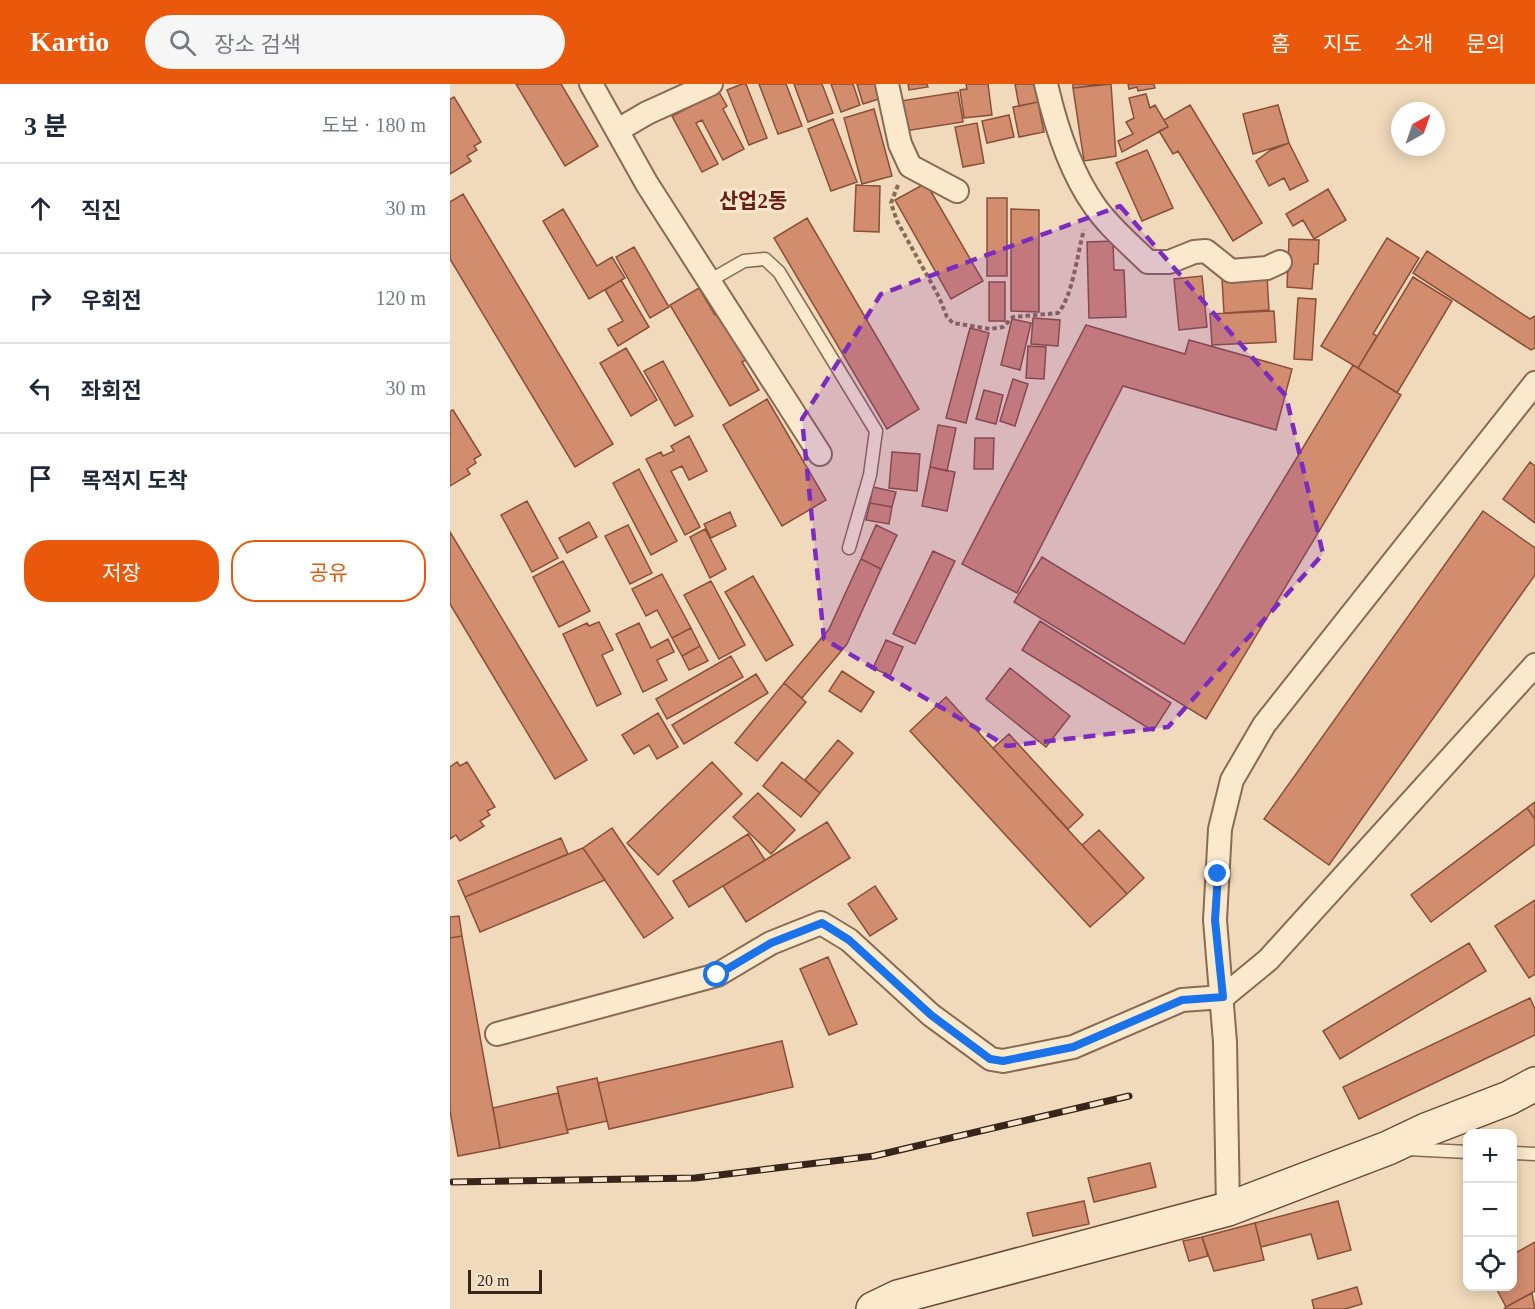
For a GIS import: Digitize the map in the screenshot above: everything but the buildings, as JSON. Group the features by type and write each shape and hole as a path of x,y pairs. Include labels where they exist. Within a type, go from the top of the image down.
{"street":[{"path":"591,84 647,184 820,454"},
{"path":"618,130 647,113 711,84"},
{"path":"887,84 900,144 910,166 957,191"},
{"path":"1046,84 1051,105 1076,170 1094,205 1148,262 1169,262 1194,252 1206,251 1231,272 1267,268 1280,262"},
{"path":"1228,1209 1223,997 1215,920 1220,829 1232,780 1264,725 1535,383"},
{"path":"497,1034 717,975 771,943 822,923 849,940 931,1015 990,1059 1030,1057 1073,1047 1182,1000 1223,997 1268,960 1535,665"},
{"path":"873,1309 898,1297 1228,1209 1388,1148 1426,1130 1509,1098 1535,1084"}],"lane":[{"path":"709,281 744,261 765,259 779,272 876,431 870,475 849,548"},
{"path":"1388,1148 1463,1152"},
{"path":"1517,1153 1535,1154"}],"path":[{"path":"910,166 894,192 891,203 897,221 939,297 947,317 953,323 996,328 1003,327 1013,317 1058,313 1070,290 1087,219 1094,205"}],"highlighted area":[{"path":"1120,206 1286,396 1323,554 1168,727 1007,746 824,639 802,419 881,294"}],"railway":[{"path":"453,1182 695,1178 874,1156 1129,1096"}],"district":[{"name":"산업2동","path":"753,201"}],"route":[{"path":"717,975 771,943 822,923 849,940 931,1015 990,1059 1003,1061 1030,1057 1073,1047 1182,1000 1223,997 1215,920 1218,874"}]}
